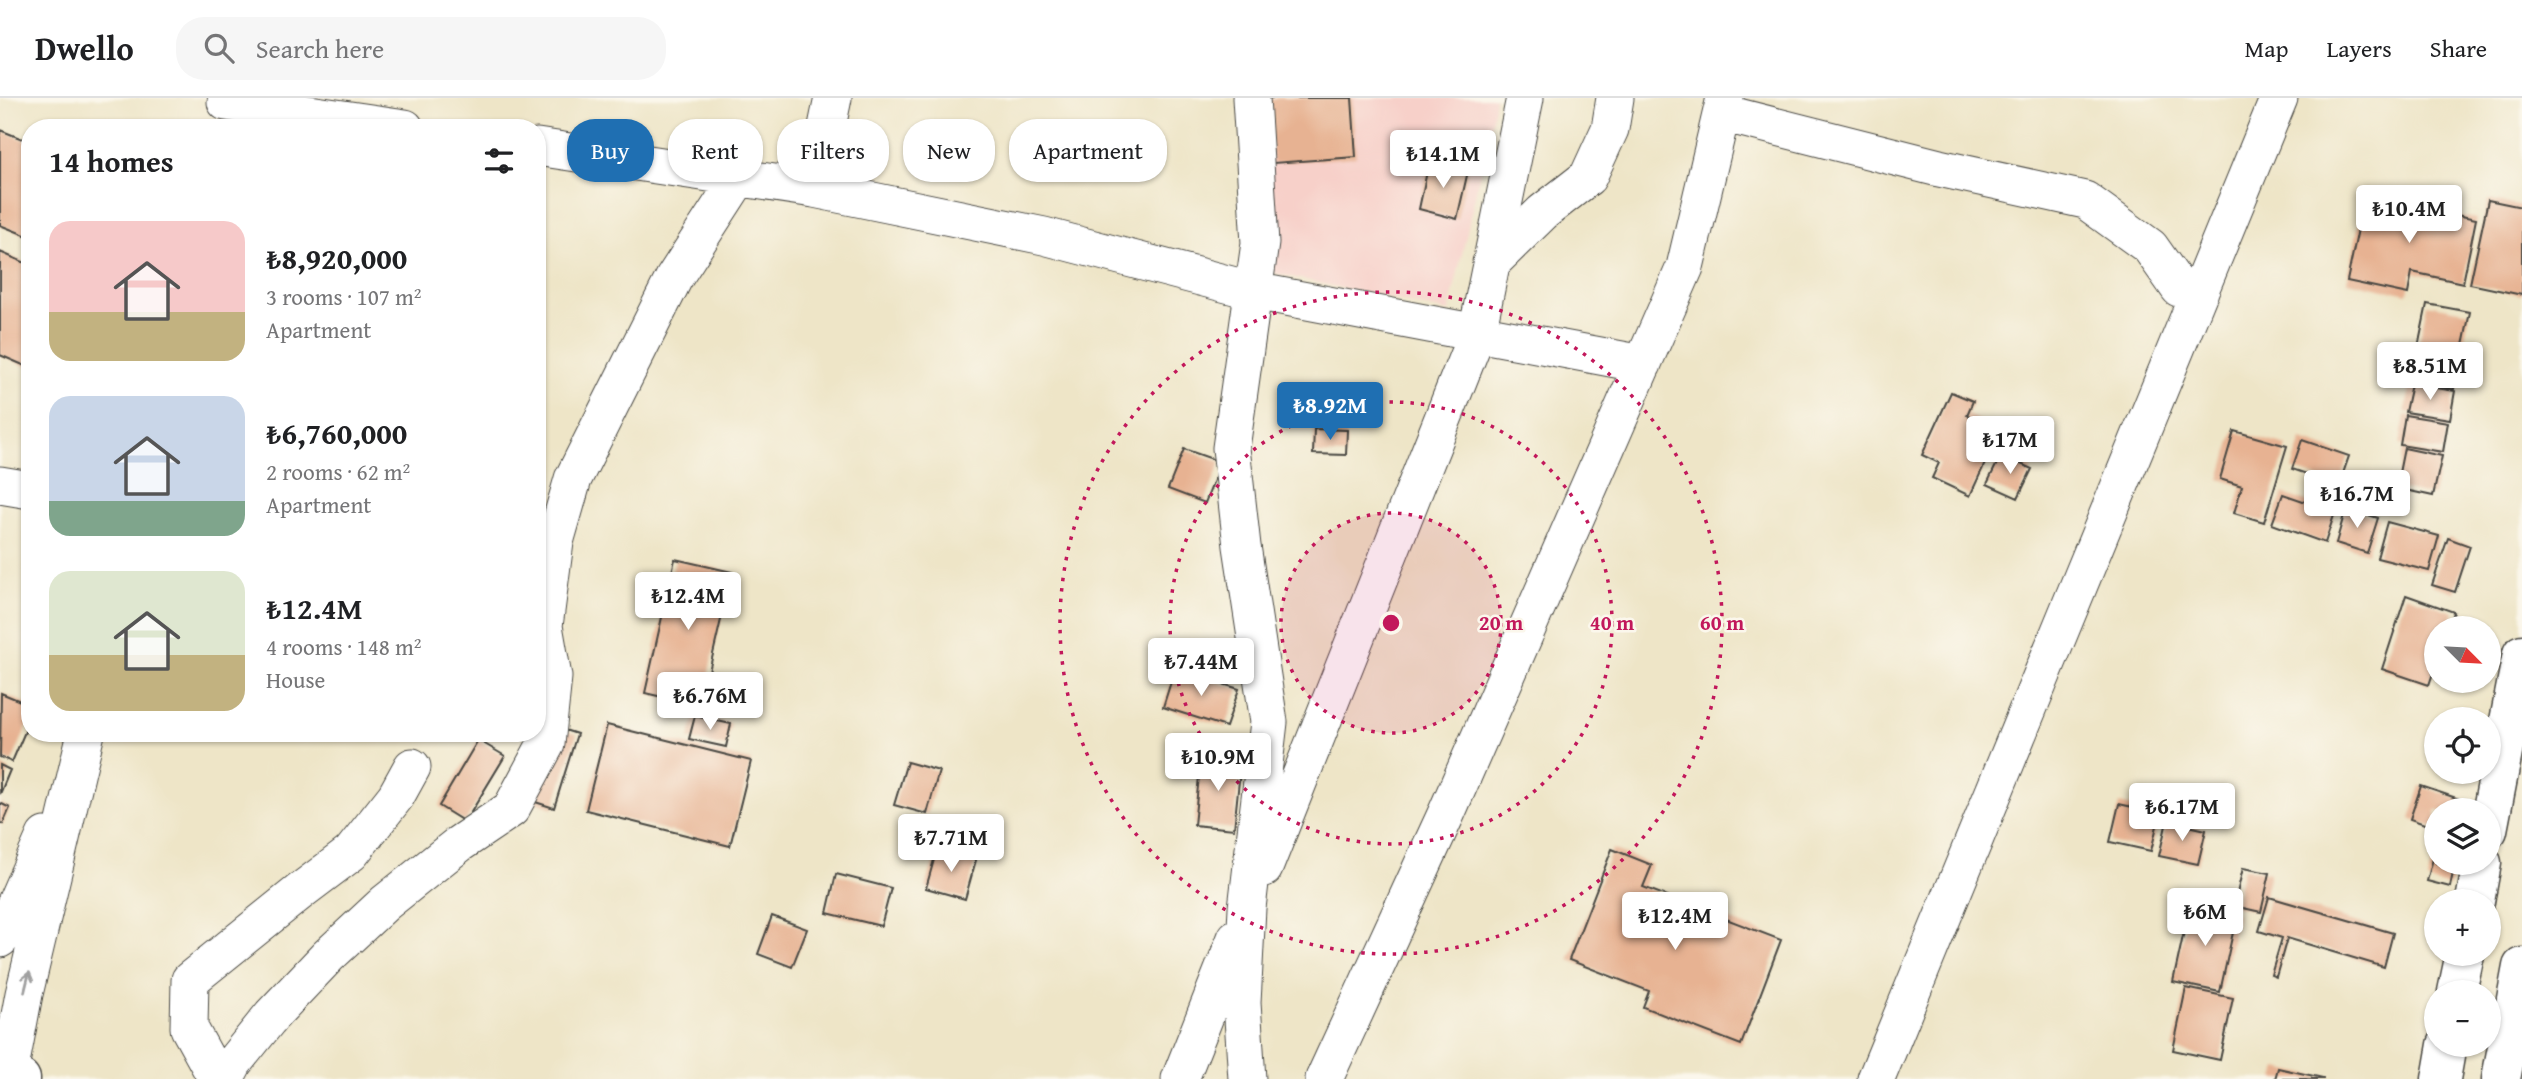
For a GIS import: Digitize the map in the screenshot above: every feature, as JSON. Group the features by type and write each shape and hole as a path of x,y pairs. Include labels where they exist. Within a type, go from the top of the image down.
{"main road":[{"path":"2494,798 2522,654"},
{"path":"2501,1079 2522,967"},
{"path":"2441,1079 2445,1057"}],"street":[{"path":"814,189 833,98"},
{"path":"1247,1079 1242,1003 1248,908 1269,722 1242,546 1231,448 1260,243 1251,98"},
{"path":"1180,1079 1477,333 1525,98"},
{"path":"1491,263 1543,212 1588,177 1610,130 1615,98"},
{"path":"1876,1079 2279,98"},
{"path":"1324,1079 1447,812 1685,267 1723,106 1939,168 2085,200 2150,247 2179,288 2200,291"},
{"path":"225,109 320,119"},
{"path":"546,148 668,166"},
{"path":"763,180 1044,236 1254,290 1643,364"},
{"path":"546,611 555,542 573,479 674,278 736,182"},
{"path":"0,485 21,488"},
{"path":"225,1079 234,1062 272,1015 328,956 386,903 459,844 511,809 546,744 553,677 546,637"},
{"path":"0,939 83,744"},
{"path":"8,1074 24,994 83,744"},
{"path":"217,1079 189,1028 190,980 351,853 396,796 412,767"}],"shaded area":[{"path":"1259,98 1495,98 1449,312 1269,272"}],"building":[{"path":"1268,98 1352,98 1356,157 1273,163"},
{"path":"0,130 21,138 21,233 0,225"},
{"path":"1429,162 1468,171 1457,219 1419,209"},
{"path":"2365,196 2476,219 2463,283 2412,272 2408,294 2347,281"},
{"path":"2488,200 2522,207 2522,295 2470,284"},
{"path":"0,252 21,261 21,364 0,355"},
{"path":"2427,304 2470,312 2454,389 2411,381"},
{"path":"2411,384 2455,391 2450,419 2405,412"},
{"path":"1951,392 1973,401 1967,415 1984,422 1970,451 1987,459 1970,496 1932,478 1939,463 1922,455"},
{"path":"2405,415 2448,422 2443,452 2400,445"},
{"path":"1314,429 1347,430 1346,455 1313,454"},
{"path":"2234,431 2287,446 2264,522 2234,513 2242,486 2220,479"},
{"path":"2302,440 2349,456 2339,485 2292,469"},
{"path":"2404,448 2442,456 2433,496 2396,488"},
{"path":"1184,449 1221,462 1205,503 1168,489"},
{"path":"2001,455 2032,469 2018,498 1987,484"},
{"path":"2283,494 2335,512 2325,543 2272,524"},
{"path":"2346,508 2378,518 2367,553 2336,543"},
{"path":"2387,522 2439,536 2429,571 2377,558"},
{"path":"2448,538 2470,546 2455,592 2432,585"},
{"path":"675,559 732,572 701,706 645,693"},
{"path":"2406,595 2454,612 2452,616 2424,616 2424,683 2382,669"},
{"path":"1175,669 1239,689 1226,727 1163,707"},
{"path":"1,693 21,701 21,741 12,762 0,757"},
{"path":"695,716 731,724 726,747 689,739"},
{"path":"607,725 751,761 730,846 586,810"},
{"path":"552,726 577,734 554,808 529,800"},
{"path":"477,742 505,756 465,822 439,806"},
{"path":"1201,757 1241,761 1234,829 1194,825"},
{"path":"907,762 939,771 927,814 894,805"},
{"path":"0,765 10,770 0,794"},
{"path":"2421,786 2456,798 2424,798 2424,824 2410,819"},
{"path":"0,803 10,808 3,824 0,823"},
{"path":"2119,804 2160,813 2151,851 2110,842"},
{"path":"2167,821 2206,830 2198,864 2159,856"},
{"path":"937,849 976,860 965,899 926,888"},
{"path":"1612,849 1652,865 1643,887 1781,940 1741,1045 1643,1007 1649,991 1569,960"},
{"path":"2243,868 2270,873 2261,912 2234,906"},
{"path":"836,874 891,888 881,926 827,913"},
{"path":"2429,875 2452,875 2450,887 2427,881"},
{"path":"2269,897 2393,933 2384,967 2287,938 2276,977 2271,975 2282,938 2259,931"},
{"path":"2190,904 2237,914 2220,992 2173,982"},
{"path":"772,916 807,929 792,967 758,954"},
{"path":"2186,988 2233,998 2220,1060 2173,1050"},
{"path":"2278,1068 2323,1078 2323,1079 2275,1079"}]}
